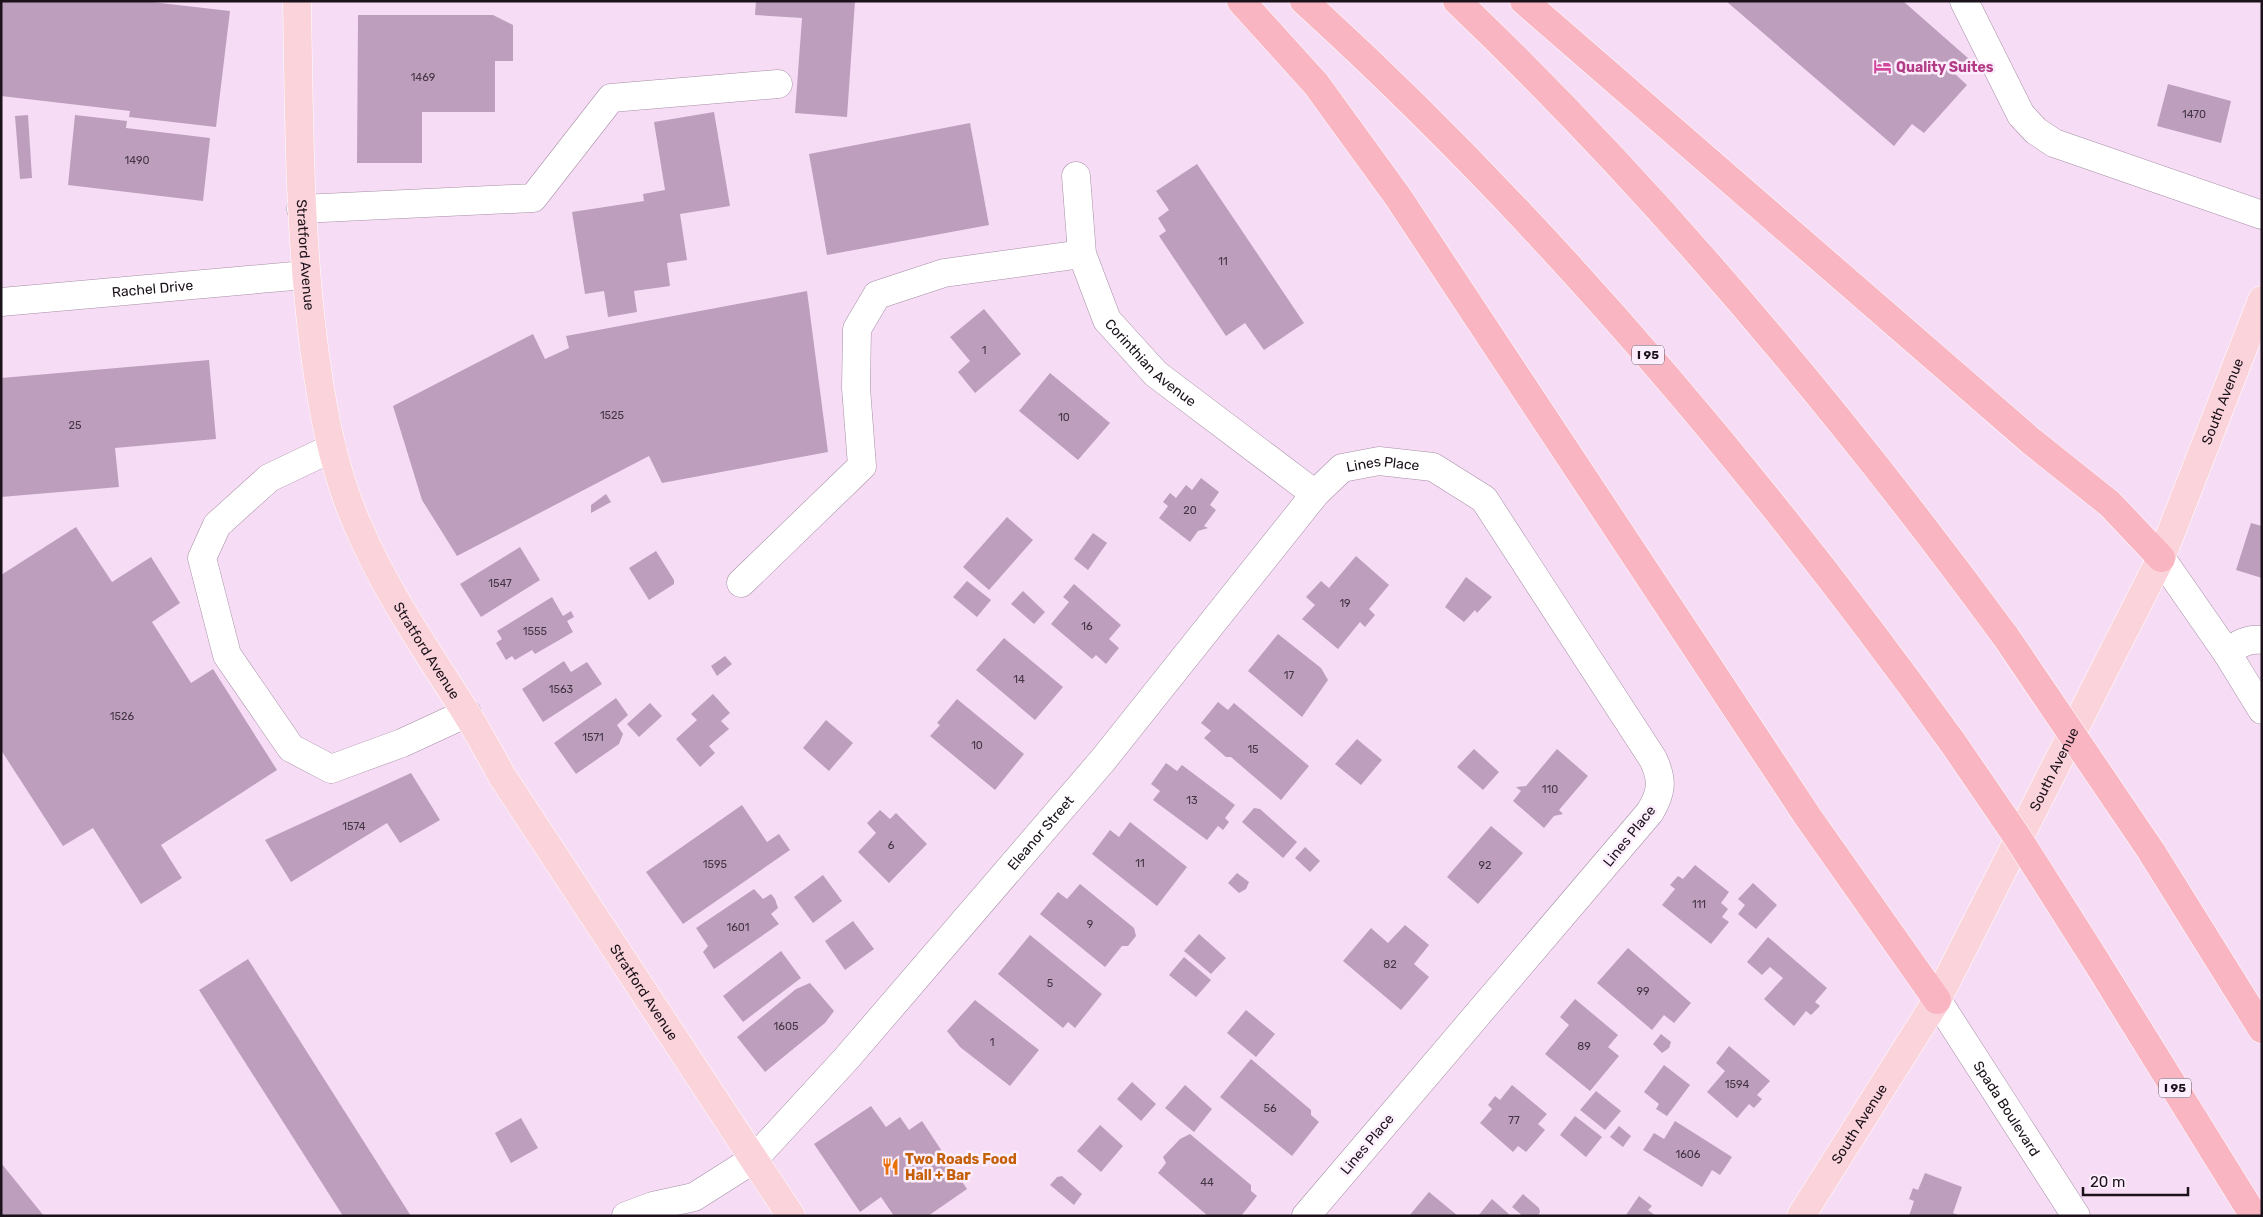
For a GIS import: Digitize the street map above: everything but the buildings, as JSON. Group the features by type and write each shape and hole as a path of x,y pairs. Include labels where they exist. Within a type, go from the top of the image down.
{"highway":[{"path":"1241,1 1316,84 1398,196 1808,817 1936,1000"},
{"name":"I 95","path":"1304,1 1424,115 1606,306 1695,408 1779,511 1859,615 1953,743 2016,835 2096,960 2254,1216"},
{"path":"1457,1 1516,57 1608,152 1698,251 1873,459 2006,637 2151,851 2262,1029"},
{"path":"1524,1 2030,441 2110,504 2162,558"}],"main road":[{"name":"Stratford Avenue","path":"297,1 301,209 305,274 322,406 341,482 354,517 381,575 467,713 502,776 791,1216"},
{"name":"South Avenue","path":"1801,1216 1936,1000 2162,558 2262,300"}],"street":[{"path":"1964,1 2021,115 2036,131 2054,143 2262,215"},
{"path":"301,209 534,198 611,98 778,84"},
{"name":"Corinthian Avenue","path":"1076,176 1082,254 1107,320 1156,374 1314,494"},
{"path":"741,583 862,466 856,388 857,328 877,295 944,273 1082,254"},
{"name":"Rachel Drive","path":"1,302 305,274"},
{"path":"332,448 269,478 217,525 202,558 227,655 291,748 331,769 402,743 467,713"},
{"name":"Lines Place","path":"1306,1216 1650,812 1658,798 1660,786 1659,772 1653,759 1484,499 1433,467 1379,461 1342,468 1314,494"},
{"name":"Eleanor Street","path":"626,1216 664,1210 694,1197 754,1159 846,1059 1104,760 1314,494"},
{"path":"2162,558 2227,653 2262,710"},
{"path":"2227,653 2237,644 2256,639 2262,640"},
{"name":"Spada Boulevard","path":"1936,1000 2076,1216"}],"place":[{"name":"Quality Suites","path":"1882,67"},
{"name":"Two Roads Food Hall + Bar","path":"891,1167"}]}
